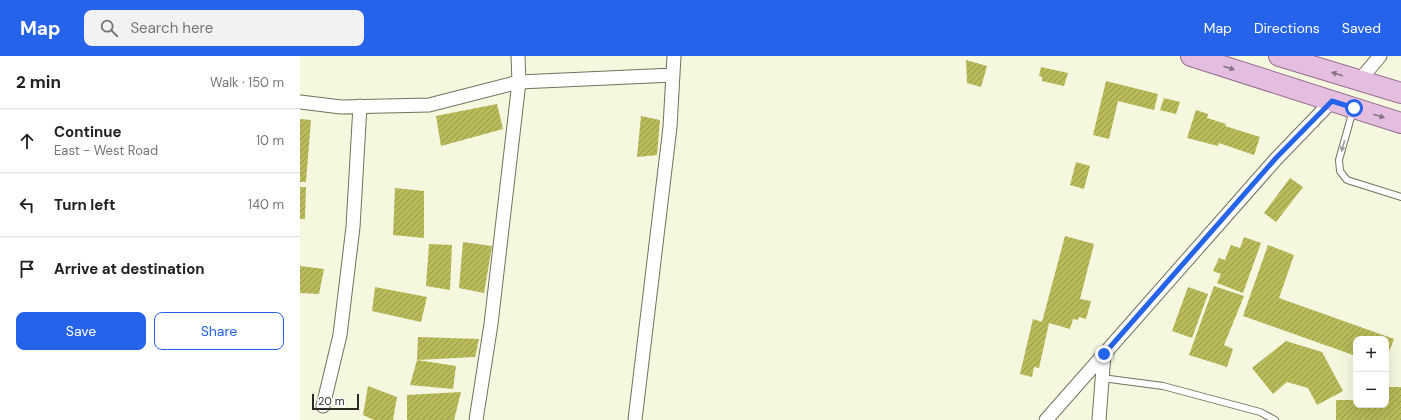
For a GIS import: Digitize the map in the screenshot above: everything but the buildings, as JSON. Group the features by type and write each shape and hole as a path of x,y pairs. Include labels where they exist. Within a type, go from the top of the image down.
{"main road":[{"path":"1191,56 1401,123"},
{"path":"1279,56 1401,93"}],"street":[{"path":"476,420 491,324 519,82 518,56"},
{"path":"635,420 670,127 674,56"},
{"path":"1359,80 1380,56"},
{"path":"300,102 341,107 429,105 519,82 673,75"},
{"path":"1046,420 1276,158 1332,101"},
{"path":"322,406 341,328 354,227 360,106"},
{"path":"1099,420 1104,354"}],"lane":[{"path":"1354,108 1339,160 1340,171 1347,180 1401,197"},
{"path":"1102,378 1163,386 1184,391 1260,412 1275,420"}],"route":[{"path":"1104,354 1276,158 1332,101 1354,108"}]}
